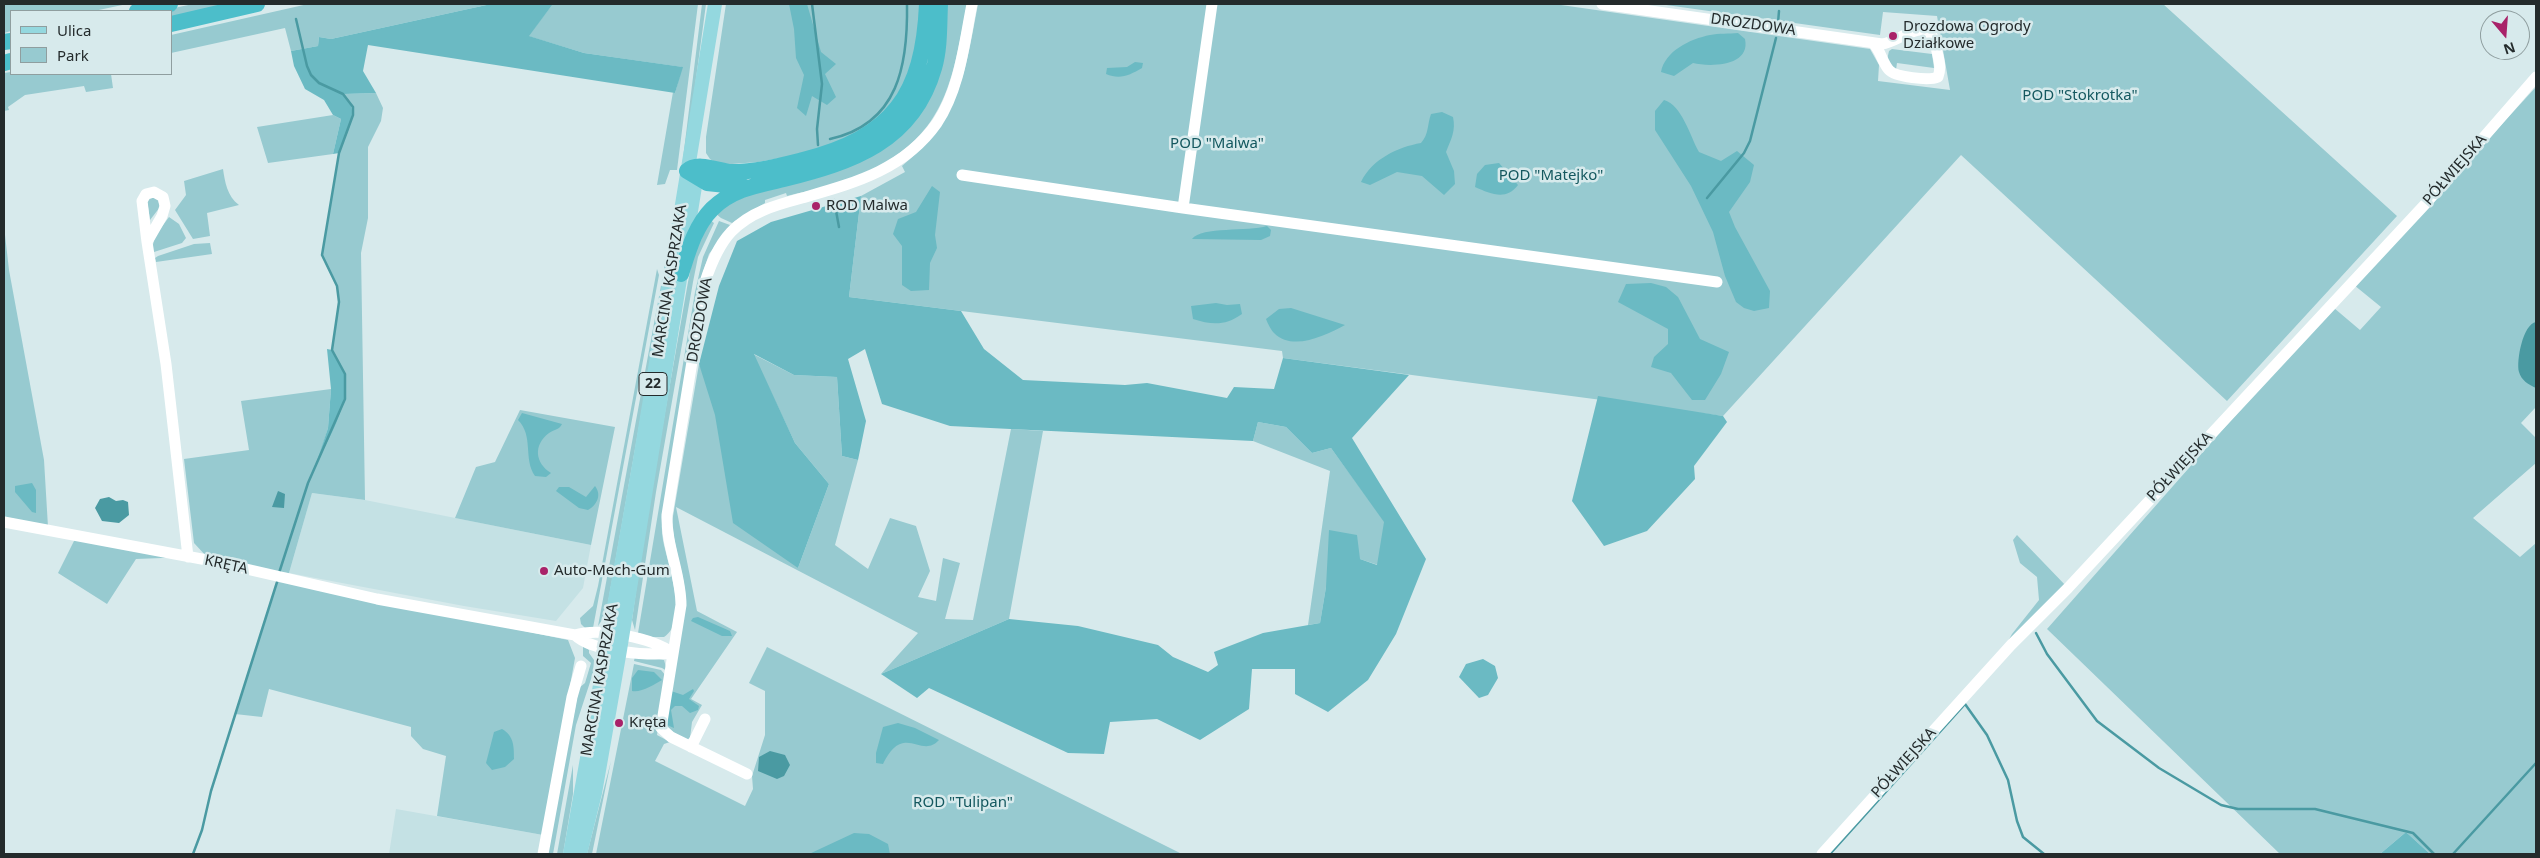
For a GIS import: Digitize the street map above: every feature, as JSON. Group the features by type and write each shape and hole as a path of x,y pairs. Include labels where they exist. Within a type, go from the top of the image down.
{"highway":[{"path":"142,10 170,4"},
{"path":"172,24 257,4"},
{"path":"694,172 731,172 771,168 842,148 882,125 901,103 917,72 924,46 927,4"},
{"path":"681,274 690,247 704,219 721,201 747,187 852,159 870,150 900,128 914,112 926,93 935,66 940,4"},
{"path":"694,172 718,186 747,187"}],"main road":[{"name":"MARCINA KASPRZAKA","path":"580,854 595,793 623,636 681,274 715,4"},
{"name":"MARCINA KASPRZAKA","path":"570,854 694,172 722,4"}],"street":[{"name":"DROZDOWA","path":"673,653 680,614 681,594 668,543 667,515 703,293 712,263 731,232 755,214 777,205 872,176 896,163 915,148 937,122 951,94 960,68 972,4"},
{"path":"1183,208 1212,4"},
{"name":"DROZDOWA","path":"1602,4 1873,43 1890,43 1914,30 1928,32 1934,38 1940,65 1938,77 1932,79 1895,75 1886,66 1873,43"},
{"name":"PÓŁWIEJSKA","path":"1822,854 2010,645 2068,588 2429,200 2536,77"},
{"path":"962,175 1183,208 1717,282"},
{"name":"KRĘTA","path":"147,242 166,364 188,557 377,599 575,635 586,632 623,636 654,643 673,653"},
{"path":"4,522 188,557"},
{"name":"KRĘTA","path":"575,635 584,642 606,648 659,654 673,653"},
{"path":"673,653 662,728 671,737 747,774"},
{"name":"MARCINA KASPRZAKA","path":"543,854 572,696 581,666"},
{"path":"691,747 705,719"}],"shaded area":[{"path":"491,4 553,4 529,36 584,53 683,67 675,93 368,45 363,71 376,93 344,94 352,108 351,122 339,153 333,154 341,119 333,115 324,100 305,89 294,66 291,51 318,46 319,37 331,39"},
{"path":"789,4 807,4 821,52 836,64 825,74 836,97 827,105 812,96 806,116 797,108 804,75 796,58 794,29"},
{"path":"1738,33 1745,39 1745,48 1742,55 1735,60 1718,65 1693,63 1674,76 1661,72 1663,65 1673,52 1687,43 1710,35"},
{"path":"1135,62 1143,63 1142,68 1129,75 1116,77 1106,74 1107,68 1127,67"},
{"path":"1664,100 1681,114 1699,152 1721,161 1737,151 1754,165 1750,182 1729,212 1735,227 1770,291 1769,308 1754,311 1744,308 1736,302 1725,276 1713,232 1691,186 1655,130 1655,111"},
{"path":"1442,112 1453,117 1454,122 1446,152 1454,171 1455,184 1444,195 1422,176 1397,172 1370,185 1361,182 1372,167 1386,155 1421,143 1427,133 1431,114"},
{"path":"1499,163 1518,185 1513,190 1503,195 1498,195 1475,187 1477,174 1485,165"},
{"path":"932,186 940,192 935,235 937,248 930,263 929,290 911,291 902,285 902,246 893,234 898,219 916,212"},
{"path":"861,196 849,297 961,311 984,349 1023,380 1125,385 1147,383 1227,398 1234,387 1274,389 1283,358 1409,375 1352,438 1426,559 1396,634 1368,680 1328,712 1295,694 1295,669 1252,669 1249,709 1200,740 1157,719 1110,722 1104,754 1068,753 929,688 917,698 881,674 1009,619 1078,626 1158,645 1173,657 1208,672 1218,665 1214,652 1263,633 1320,623 1326,587 1329,530 1357,535 1360,559 1377,565 1384,522 1331,448 1312,453 1286,427 1258,422 1253,441 950,426 882,404 865,349 848,359 866,421 858,460 842,456 837,377 794,375 754,354 795,443 829,484 798,568 733,523 715,415 699,364 719,286 737,241 771,222"},
{"path":"1267,226 1271,230 1270,236 1261,240 1192,239 1205,232"},
{"path":"1651,283 1666,287 1678,297 1700,339 1729,352 1721,374 1705,400 1692,400 1671,373 1651,367 1654,357 1668,344 1668,329 1618,302 1626,284"},
{"path":"1216,303 1227,305 1240,304 1242,314 1230,321 1218,323 1193,319 1191,306"},
{"path":"1291,308 1345,325 1310,340 1290,341 1282,339 1273,332 1266,319 1279,309"},
{"path":"2536,322 2536,388 2523,380 2518,367 2524,336 2531,324"},
{"path":"327,349 332,350 341,365 345,375 346,387 341,411 315,467 328,428 331,389"},
{"path":"1598,396 1723,416 1727,422 1694,466 1695,479 1647,531 1604,546 1572,501"},
{"path":"522,413 562,424 544,438 538,448 539,459 551,473 546,477 535,476 531,469 526,433 518,420"},
{"path":"32,483 36,490 36,513 32,512 15,492 15,486"},
{"path":"595,486 598,500 588,510 579,508 556,491 559,487 569,487 586,497"},
{"path":"278,491 285,494 284,508 272,507"},
{"path":"312,493 365,500 591,545 583,588 556,621 464,606 289,573"},
{"path":"109,497 116,501 123,500 128,502 129,515 119,523 102,521 95,508 100,499"},
{"path":"698,617 730,631 732,636 722,636 691,621 693,618"},
{"path":"1483,659 1495,666 1498,678 1488,695 1479,698 1459,677 1466,664"},
{"path":"638,670 654,672 662,680 644,689 632,691 632,678"},
{"path":"693,689 694,691 689,699 699,706 698,710 690,713 682,706 675,706 671,710 674,728 667,725 671,691 683,695"},
{"path":"898,723 915,728 939,740 932,745 926,746 912,743 898,745 891,751 883,764 876,763 876,753 883,727"},
{"path":"502,729 511,738 514,759 505,767 492,770 486,763 494,732"},
{"path":"770,751 785,755 790,765 784,776 777,779 758,771 759,757"},
{"path":"396,809 543,835 539,854 389,854"},
{"path":"2406,832 2430,854 2380,854"},
{"path":"854,833 869,834 888,844 890,854 809,854"}],"green space":[{"path":"4,4 127,4 99,10 10,10 10,31 4,33"},
{"path":"193,4 233,4 172,18 172,10 165,10"},
{"path":"308,4 491,4 331,39 319,37 318,46 291,51 285,28 172,53 172,35"},
{"path":"553,4 698,4 677,170 670,170 665,184 657,185 673,92 675,93 682,67 584,53 528,36"},
{"path":"702,4 706,4 681,191 679,191"},
{"path":"726,4 920,4 917,53 899,100 850,139 808,153 758,162 719,165 710,159 706,153 706,137"},
{"path":"945,4 967,4 956,61 940,106 927,126 911,144 889,161 861,176 834,185 787,196 786,193 765,200 765,203 732,223 715,213 724,205 918,115"},
{"path":"978,4 1554,4 1870,49 1879,65 1878,81 1950,90 1937,16 1883,12 1880,35 1659,4 2163,4 2397,216 2227,401 1961,155 1723,416 1283,358 1282,351 849,297 861,196 905,172 902,166 937,131 957,93 964,73"},
{"path":"1892,49 1932,54 1934,68 1897,63 1896,70 1887,60 1889,51"},
{"path":"10,72 10,75 111,75 113,88 86,92 84,86 25,95 8,107 9,110 4,111 4,73"},
{"path":"2536,87 2536,407 2521,423 2536,438 2536,463 2473,518 2520,557 2536,543 2536,854 2430,854 2406,832 2380,854 2280,854 2047,629 2292,351 2334,308 2360,330 2381,307 2354,285"},
{"path":"376,93 383,108 381,121 368,147 368,218 361,253 365,500 312,493 289,573 206,556 194,543 184,459 249,450 241,401 331,389 328,428 317,463 345,399 346,386 342,367 332,350 339,302 337,286 322,255 339,153 353,115 343,94"},
{"path":"333,115 341,119 333,154 268,163 257,127"},
{"path":"223,169 229,193 239,205 207,213 210,236 193,239 175,210 186,195 184,181"},
{"path":"157,196 160,207 150,220 147,200"},
{"path":"677,199 679,199 606,614 598,626"},
{"path":"169,217 179,224 186,238 182,243 154,252 152,249 155,236"},
{"path":"710,220 714,223 698,257 693,282 656,492 635,630 632,620 645,526 688,282 693,257"},
{"path":"719,221 730,225 709,254 701,278 663,513 662,537 675,591 675,618 672,629 664,637 652,637 638,633 695,292 703,257"},
{"path":"4,226 9,270 44,460 48,527 4,523"},
{"path":"210,243 212,254 156,262 155,258 158,256 194,244"},
{"path":"657,269 659,275 593,628 585,628 581,624 580,618 593,606 598,586"},
{"path":"753,354 794,375 837,377 842,456 858,460 835,545 868,569 890,518 916,526 930,571 918,597 936,601 943,558 960,563 945,619 973,620 1011,429 1043,431 1009,619 881,674 918,633 676,507 697,611 737,632 691,699 702,705 692,722 690,738 686,740 665,727 686,602 672,522 699,364 798,568 829,484 795,443"},
{"path":"520,410 615,427 591,545 455,518 476,467 495,462"},
{"path":"1258,422 1286,427 1312,453 1331,448 1385,522 1378,565 1360,559 1326,587 1320,623 1308,625 1330,471 1253,441"},
{"path":"2017,535 2068,588 2007,643 2039,600 2037,577 2020,563 2013,540"},
{"path":"76,537 188,557 136,559 107,604 58,573"},
{"path":"277,580 568,640 575,658 543,835 437,816 446,756 423,749 411,736 411,727 269,689 262,717 235,714"},
{"path":"583,646 589,650 594,660 593,673 576,725 553,854 546,854 579,688 585,683 591,663 583,656"},
{"name":"ROD \"Tulipan\"","path":"767,647 1182,854 596,854 634,664 661,670 666,676 657,735 670,742 664,744 655,761 745,806 753,789 752,776 765,735 765,691 749,683"},
{"path":"640,655 664,660 667,671 634,661 635,656"},
{"path":"611,761 592,854 587,854"},
{"path":"573,765 573,794 563,854 557,854"}],"waterway":[{"path":"812,4 822,84 817,129 818,145"},
{"path":"830,139 853,131 871,120 885,106 895,88 901,69 905,48 907,4"},
{"path":"1778,23 1779,11"},
{"path":"279,573 308,483 345,399 345,374 332,350 339,302 337,286 322,255 339,153 353,115 353,107 343,94 319,83 311,75 307,66 296,19"},
{"path":"1707,198 1744,153 1750,141 1776,38"},
{"path":"834,200 839,227"},
{"path":"193,854 202,830 211,791 278,579"},
{"path":"2036,633 2047,654 2097,721 2159,768 2221,805 2238,809 2315,809 2413,833 2434,854"},
{"path":"1830,854 1965,704 1987,735 2008,780 2017,821 2023,837 2044,854"},
{"path":"2453,854 2536,763"}],"place":[{"name":"Drozdowa Ogrody Działkowe","path":"1893,36"},
{"name":"ROD Malwa","path":"816,206"},
{"name":"Auto-Mech-Gum","path":"544,571"},
{"name":"Kręta","path":"619,723"}],"park label":[{"name":"POD \"Stokrotka\"","path":"2080,96"},
{"name":"POD \"Malwa\"","path":"1217,144"},
{"name":"POD \"Matejko\"","path":"1551,176"}]}
